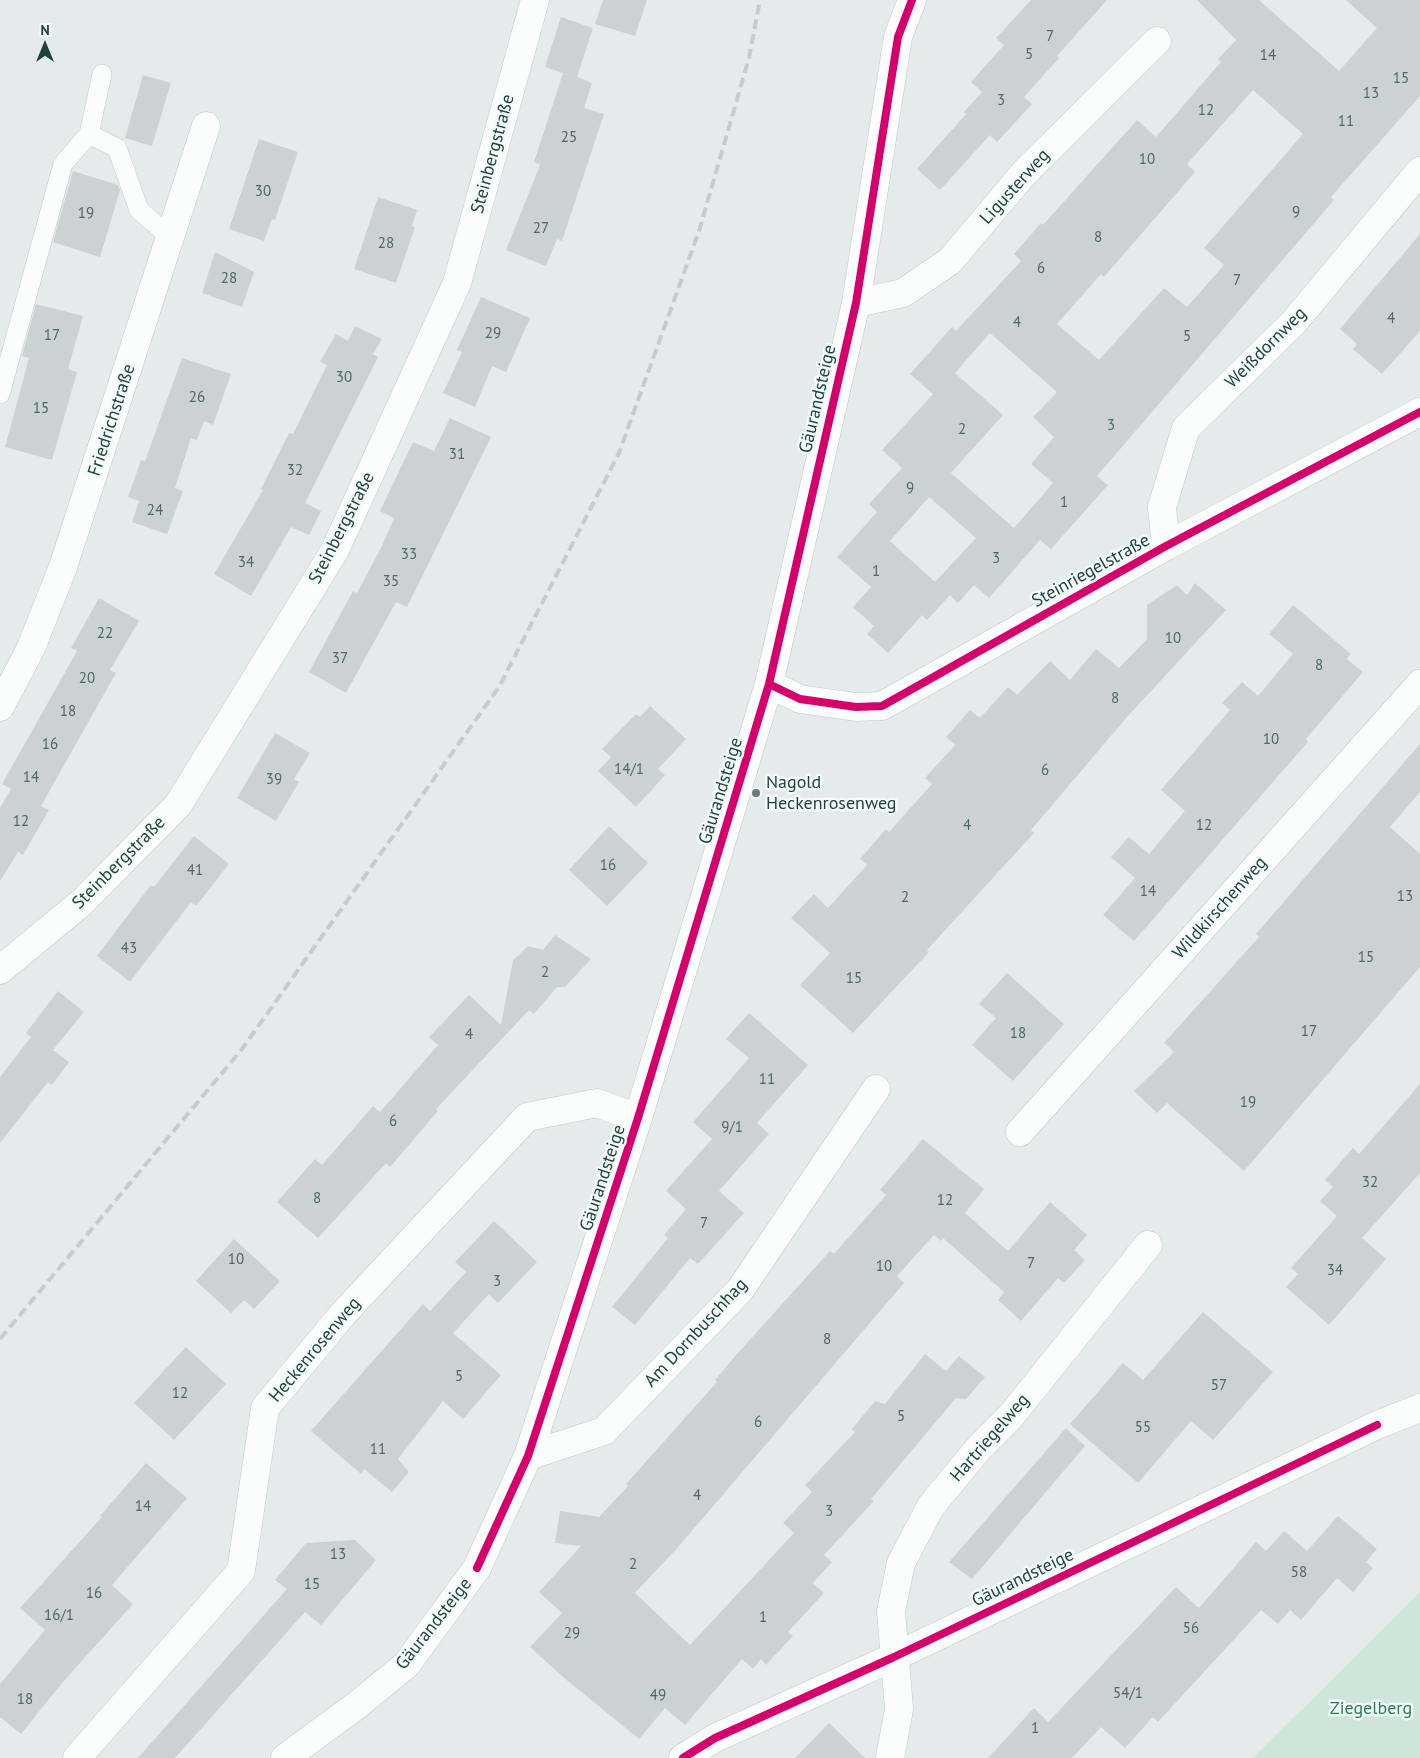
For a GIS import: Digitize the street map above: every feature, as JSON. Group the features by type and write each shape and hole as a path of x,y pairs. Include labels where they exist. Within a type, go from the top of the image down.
{"street":[{"name":"Steinbergstraße","path":"0,970 81,903 178,804 335,550 457,283 535,0"},
{"name":"Gäurandsteige","path":"284,1758 357,1705 406,1665 476,1568 528,1456 638,1118 769,684 856,303 898,37 912,0"},
{"name":"Ligusterweg","path":"856,303 903,293 950,261 1025,172 1157,41"},
{"name":"Friedrichstraße","path":"0,707 31,648 63,567 119,402 206,126"},
{"name":"Weißdornweg","path":"1166,546 1162,507 1186,428 1294,322 1420,171"},
{"name":"Steinriegelstraße","path":"769,684 800,699 856,707 882,706 1166,546 1420,412"},
{"name":"Wildkirschenweg","path":"1020,1132 1420,684"},
{"name":"Am Dornbuschhag","path":"528,1456 604,1431 740,1290 876,1089"},
{"name":"Heckenrosenweg","path":"77,1758 241,1572 265,1408 343,1314 526,1117 597,1103 638,1118"},
{"name":"Hartriegelweg","path":"890,1758 899,1709 891,1611 901,1563 931,1506 979,1448 1011,1416 1148,1246"},
{"name":"Gäurandsteige","path":"683,1758 716,1738 894,1656 1377,1425 1420,1408"}],"lane":[{"path":"0,394 63,164 89,134 102,74"},
{"path":"89,134 117,148 139,210 170,237"}],"green space":[{"name":"Ziegelberg","path":"1420,1592 1420,1758 1253,1758"}],"building":[{"path":"603,0 647,0 635,36 595,24"},
{"path":"1031,0 1107,0 1057,56 1059,58 1024,97 1032,104 997,142 990,135 940,190 917,169 966,114 964,112 982,92 971,82 1004,45 996,38"},
{"path":"1197,0 1259,0 1339,71 1377,28 1346,0 1420,0 1420,96 1331,197 1334,200 1097,476 1108,485 1051,549 1040,540 989,598 974,585 958,603 950,595 927,620 922,615 888,653 867,634 874,626 853,607 871,587 837,557 877,512 869,504 902,468 882,450 933,394 910,374 952,327 956,331 1021,261 1014,254 1041,223 1043,225 1137,120 1156,137 1221,62 1218,59 1236,40","holes":["1253,90 1303,134 1204,248 1224,265 1187,307 1164,288 1099,360 1057,324 1101,274 1104,277 1195,172 1187,164","990,333 1057,392 1033,417 1054,437 1031,464 1053,483 1014,528 951,473 1003,415 955,373","929,497 976,538 935,582 890,541"]},
{"path":"561,17 593,28 577,77 592,83 584,108 604,114 562,241 557,239 546,266 506,250 540,165 534,162 563,73 545,67"},
{"path":"143,75 171,83 152,146 125,138"},
{"path":"259,139 298,152 275,220 272,219 264,241 229,229"},
{"path":"73,171 118,185 120,190 100,257 53,242"},
{"path":"378,197 417,210 412,226 415,227 396,283 354,269"},
{"path":"1420,234 1420,331 1382,374 1353,349 1357,344 1340,329"},
{"path":"215,252 254,272 242,307 202,293"},
{"path":"481,297 530,318 506,372 492,366 475,407 443,393 462,352 457,350"},
{"path":"36,304 83,316 68,369 77,372 52,460 5,447 29,358 22,356"},
{"path":"355,326 382,339 373,354 378,357 305,503 321,511 309,535 291,527 251,596 214,574 263,490 261,489 289,433 293,434 327,365 320,362 336,334 348,341"},
{"path":"182,358 231,374 213,425 204,421 197,440 191,438 175,488 183,491 167,534 132,522 139,501 128,497 141,460 145,461"},
{"path":"450,418 491,437 407,607 396,602 346,693 309,672 353,591 357,593 382,546 394,518 380,511 413,442 434,451"},
{"path":"1195,583 1226,610 1127,717 1031,830 1034,833 927,950 929,952 853,1033 800,985 830,953 791,918 814,894 828,908 867,865 860,859 886,829 889,832 932,784 925,778 955,745 946,737 970,710 980,718 1008,687 1017,695 1050,661 1070,680 1096,649 1119,668 1147,639 1147,605 1177,585 1187,595"},
{"path":"99,598 139,621 110,670 116,673 41,806 49,810 23,855 18,852 0,881 0,808 11,789 2,784 77,651 71,648"},
{"path":"1293,605 1351,654 1347,659 1363,672 1306,739 1308,742 1134,941 1103,915 1135,878 1111,857 1129,837 1149,854 1185,811 1161,790 1230,710 1222,703 1242,682 1258,696 1293,654 1269,634"},
{"path":"650,706 686,739 658,769 665,775 636,807 598,771 611,757 602,749 636,714 640,717"},
{"path":"275,733 310,753 294,779 299,782 276,821 237,798"},
{"path":"1420,744 1420,792 1390,827 1420,854 1420,967 1244,1171 1167,1103 1157,1113 1134,1091 1174,1052 1164,1043 1259,937 1256,934"},
{"path":"609,826 648,863 607,906 569,870"},
{"path":"194,836 229,864 196,906 191,902 130,982 97,956 151,885 154,887"},
{"path":"555,935 591,959 565,987 557,987 534,1014 529,1010 436,1109 438,1111 390,1167 386,1163 318,1238 277,1202 315,1159 322,1165 373,1106 380,1112 438,1045 429,1037 469,995 501,1025 513,960 528,946 543,950"},
{"path":"1007,973 1064,1024 1013,1081 972,1045 996,1018 979,1004"},
{"path":"58,991 84,1012 53,1050 69,1062 52,1085 48,1082 0,1143 0,1077 31,1037 26,1033"},
{"path":"749,1013 808,1065 757,1123 769,1134 719,1191 744,1213 698,1264 690,1258 635,1325 612,1307 668,1238 664,1235 686,1209 666,1191 712,1139 693,1122 749,1058 726,1039"},
{"path":"1420,1084 1420,1173 1362,1238 1386,1259 1329,1325 1286,1287 1298,1274 1291,1268 1337,1216 1320,1201 1333,1187 1325,1180 1353,1148 1359,1154"},
{"path":"923,1139 984,1189 965,1213 1008,1251 1050,1202 1087,1235 1074,1250 1085,1260 1064,1283 1058,1278 1021,1321 998,1300 1004,1292 943,1238 941,1241 934,1235 897,1276 904,1283 679,1546 635,1593 690,1645 794,1533 783,1523 812,1492 805,1485 855,1432 852,1429 875,1401 885,1404 925,1354 946,1371 959,1356 985,1377 966,1399 956,1398 871,1499 874,1501 824,1555 832,1562 813,1583 824,1593 788,1632 793,1636 766,1665 761,1659 753,1669 742,1659 685,1725 665,1708 639,1739 563,1677 530,1647 562,1613 539,1592 581,1546 555,1543 560,1511 599,1517 717,1382 715,1380 737,1354 830,1251 834,1254 886,1195 880,1190"},
{"path":"494,1221 537,1262 498,1303 489,1294 453,1333 501,1375 463,1419 443,1401 398,1459 409,1472 392,1492 364,1469 361,1474 311,1431 423,1304 430,1311 466,1272 455,1262"},
{"path":"234,1239 280,1281 254,1309 244,1300 231,1313 196,1281"},
{"path":"1203,1312 1273,1372 1213,1440 1191,1421 1138,1483 1070,1424 1123,1363 1143,1380"},
{"path":"186,1347 226,1384 174,1440 134,1403"},
{"path":"1066,1428 1085,1446 972,1579 949,1562"},
{"path":"146,1463 187,1498 112,1585 133,1604 62,1683 21,1734 0,1717 0,1684 45,1630 20,1608 102,1517 100,1516"},
{"path":"1338,1516 1377,1549 1366,1562 1373,1568 1353,1592 1337,1578 1301,1620 1290,1610 1278,1624 1261,1610 1158,1722 1153,1717 1125,1748 1101,1727 1072,1758 988,1758 1034,1708 1048,1722 1176,1587 1199,1608 1256,1542 1266,1551 1284,1531 1307,1551"},
{"path":"355,1540 376,1560 321,1625 305,1612 175,1758 138,1758 287,1589 275,1580 306,1543"},
{"path":"829,1723 865,1758 795,1758"}],"railway":[{"path":"0,1339 242,1049 499,687 619,453 699,231 749,58 760,0"}],"cycle path":[{"path":"477,1568 528,1456 638,1118 769,684 856,303 898,37 912,0"},
{"path":"769,684 800,699 856,707 882,706 1166,546 1420,412"},
{"path":"683,1758 715,1738 894,1657 1377,1425"}],"place":[{"name":"Nagold Heckenrosenweg","path":"756,793"}]}
